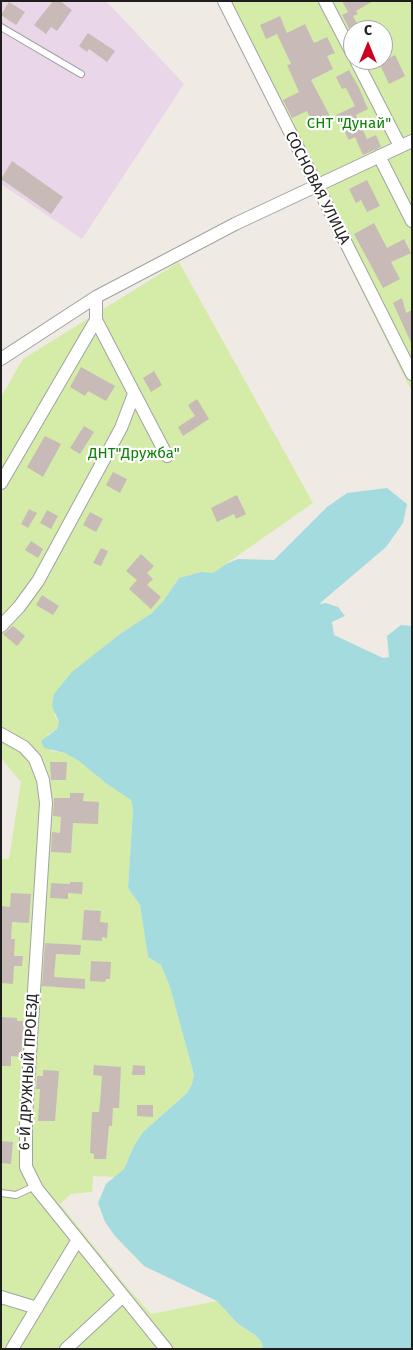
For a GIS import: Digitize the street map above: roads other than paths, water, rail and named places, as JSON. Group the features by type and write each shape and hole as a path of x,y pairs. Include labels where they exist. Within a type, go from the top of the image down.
{"street":[{"name":"СОСНОВАЯ УЛИЦА","path":"224,1 316,187 412,374"},
{"path":"325,1 343,36"},
{"path":"1,359 96,297 235,224 406,144 362,70"},
{"path":"379,156 412,221"},
{"path":"96,297 96,320 166,456"},
{"path":"1,483 96,320"},
{"path":"1,626 19,607 38,581 121,428 134,394"},
{"name":"6-Й ДРУЖНЫЙ ПРОЕЗД","path":"1,734 29,751 40,769 46,803 24,1156 26,1167 35,1186 77,1241 166,1349"},
{"path":"12,1349 77,1241"},
{"path":"66,1349 123,1296"},
{"path":"1,1297 37,1308"}],"lane":[{"path":"1,27 81,74"},
{"path":"1,1193 16,1195 35,1186"}],"water":[{"path":"387,488 407,504 403,523 386,547 319,604 326,603 338,607 345,616 332,622 334,635 383,658 389,657 387,636 401,625 412,626 412,1349 263,1349 261,1341 238,1324 217,1301 144,1266 115,1236 105,1222 98,1203 106,1184 124,1169 134,1146 143,1132 187,1093 194,1075 170,987 161,965 148,957 140,905 128,888 133,810 131,800 107,784 79,761 65,753 44,748 41,741 57,729 59,722 52,706 54,694 72,672 120,634 152,613 164,600 179,578 201,572 213,573 226,564 238,559 274,560 327,507 347,493"}],"park label":[{"name":"СНТ \"Дунай\"","path":"349,124"},
{"name":"ДНТ\"Дружба\"","path":"134,454"}]}
